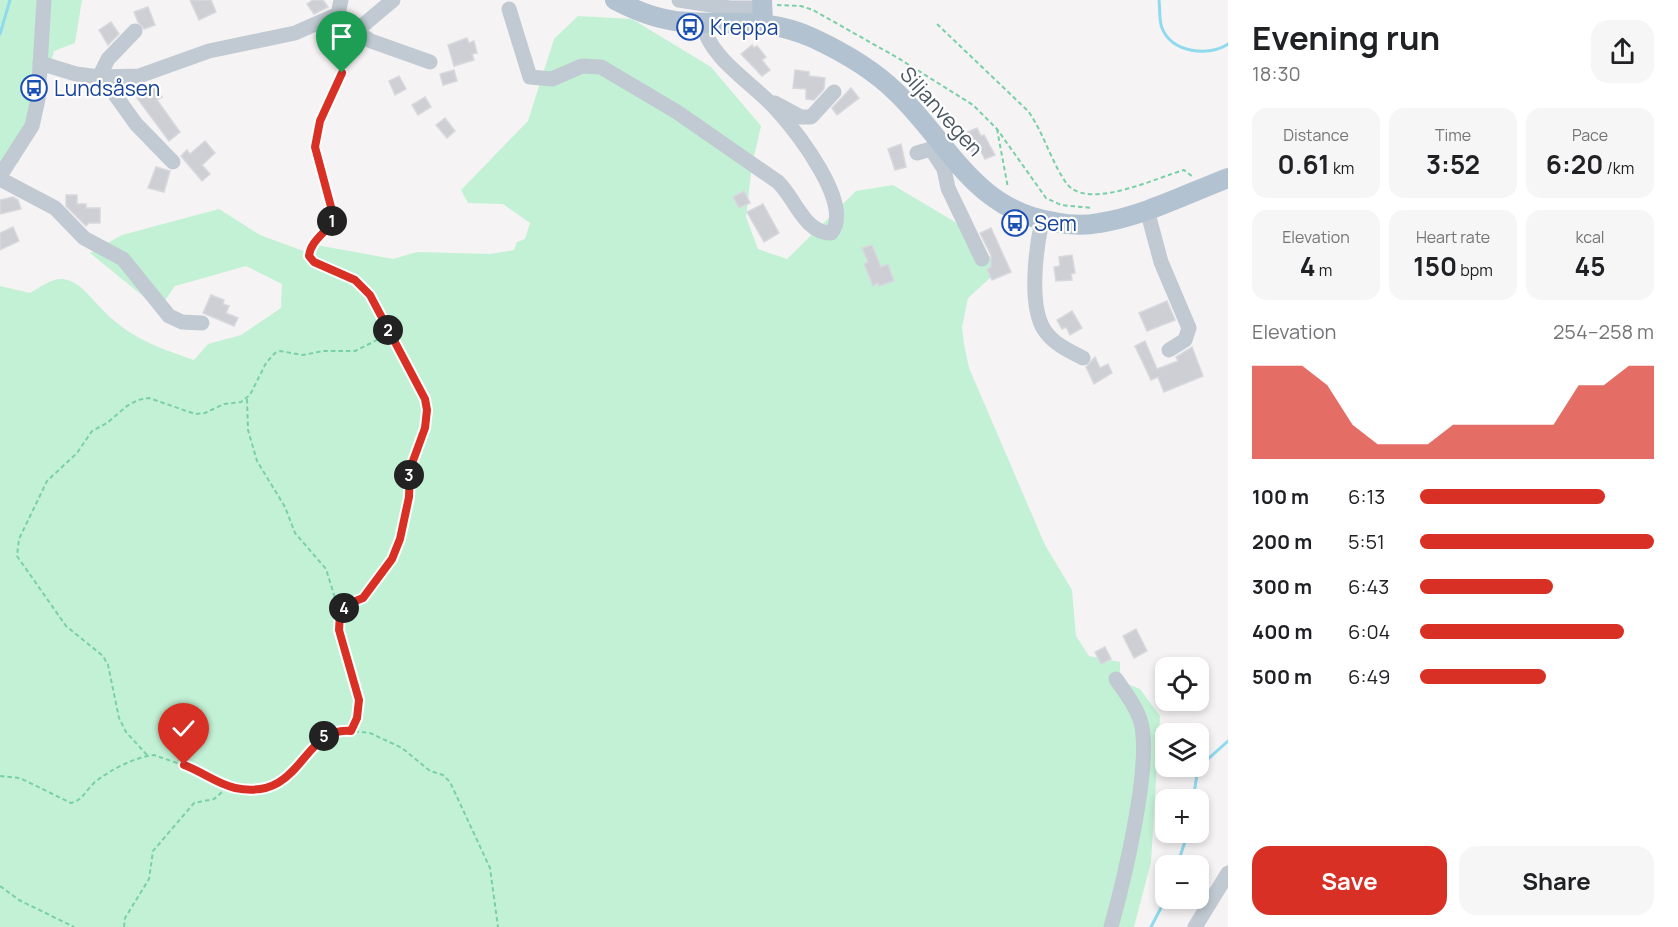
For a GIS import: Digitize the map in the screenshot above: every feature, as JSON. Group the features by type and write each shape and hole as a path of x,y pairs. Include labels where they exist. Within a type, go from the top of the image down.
{"main road":[{"name":"Siljanvegen","path":"615,0 657,17 702,22 763,10 784,27 812,38 873,73 906,102 958,179 1003,205 1042,221 1098,224 1147,210 1194,180 1228,178"}],"street":[{"path":"45,0 38,99 32,126 0,177 55,208 84,238 123,259 169,316 182,322 202,323"},
{"path":"40,63 76,74 101,77 139,76 209,51 295,33 333,17 340,10 341,0"},
{"path":"355,32 393,0"},
{"path":"679,0 730,8 763,10"},
{"path":"509,9 530,77 552,80 582,66 601,67 677,112 778,182 789,192 813,227 820,232 831,233 837,218 832,194 804,143 769,102 719,53 704,31 702,22"},
{"path":"333,17 355,32 430,62"},
{"path":"101,77 108,59 135,31"},
{"path":"101,77 136,124 173,162"},
{"path":"769,102 806,118 815,115 834,92"},
{"path":"917,153 933,150 958,179 948,188 982,259"},
{"path":"1147,210 1161,262 1189,328 1185,340 1168,350"},
{"path":"1042,221 1035,296 1041,323 1055,341 1083,358"},
{"path":"1111,927 1137,803 1143,741 1138,715 1116,679"},
{"path":"1195,927 1228,873"}],"path":[{"path":"763,10 788,4 813,10 946,86 983,113 1046,198 1061,205 1094,208"},
{"path":"333,17 334,32 342,47 342,73 320,121 315,147 334,218 331,225 312,246 309,256 314,262 355,280 370,295 425,399 427,419 410,469 409,497 400,539 392,559 363,598 348,604 340,614"},
{"path":"937,24 1028,111 1039,125 1068,185 1079,193 1110,193 1184,170 1194,180"},
{"path":"997,129 1008,186 1003,205"},
{"path":"147,755 123,725 104,656 66,626 17,556 17,546 47,481 77,453 93,430 107,423 127,406 149,398 195,414 205,413 224,404 242,402 247,398 266,363 275,353 280,351 303,355 323,351 355,351 389,334"},
{"path":"247,398 248,430 256,461 285,507 295,532 326,569 340,614 339,630 359,700 357,718 351,731"},
{"path":"0,776 20,778 71,803 86,795 96,782 116,769 154,754 229,786 255,790 271,788 293,770 327,733 351,731 369,733 402,748 430,771 447,777 487,859 498,927"},
{"path":"124,927 125,918 149,879 153,851 194,803 214,799 229,786"},
{"path":"0,886 19,900 74,927"}],"green space":[{"path":"0,0 82,0 75,43 54,51 37,112 18,163 0,166"},
{"path":"578,16 632,19 711,67 761,126 752,165 746,217 758,249 787,259 856,191 893,185 955,222 1001,268 968,298 962,327 969,368 1045,545 1072,590 1076,636 1089,656 1120,662 1120,681 1140,689 1160,716 1160,723 1155,723 1156,777 1151,862 1134,927 0,927 0,286 30,293 55,280 69,280 121,326 143,340 194,360 208,344 241,335 281,308 282,284 246,266 175,286 159,309 90,253 122,235 219,209 260,235 306,252 311,244 393,259 417,252 490,254 514,250 517,242 525,239 530,223 503,204 468,203 461,190 528,121 554,39"}],"building":[{"path":"190,0 211,0 216,12 199,20"},
{"path":"313,0 323,0 328,7 314,14 307,4"},
{"path":"148,7 155,25 144,29 134,12"},
{"path":"111,22 119,34 108,45 99,30"},
{"path":"467,38 469,43 474,41 477,53 472,54 474,60 454,66 448,45"},
{"path":"752,45 754,48 757,46 766,57 762,60 770,70 762,76 741,54"},
{"path":"454,70 457,81 443,85 440,74"},
{"path":"795,70 809,72 809,76 825,78 824,89 814,100 806,99 806,89 793,88"},
{"path":"399,76 406,89 395,95 389,81"},
{"path":"153,86 162,97 157,100 180,132 169,141 137,98"},
{"path":"851,88 859,98 837,115 832,108"},
{"path":"425,97 431,107 418,115 412,105"},
{"path":"445,118 455,131 447,138 436,125"},
{"path":"977,128 981,136 984,135 995,155 985,159 980,150 972,153 963,134"},
{"path":"205,141 215,153 202,165 210,174 202,181 181,156 187,150 190,154"},
{"path":"901,144 906,167 895,170 888,149"},
{"path":"156,167 170,171 164,192 148,188"},
{"path":"744,191 750,203 739,208 733,197"},
{"path":"66,195 77,195 77,204 86,204 86,208 100,208 100,223 89,223 86,226 66,206"},
{"path":"13,197 18,200 21,209 0,214 0,200"},
{"path":"763,204 779,233 764,242 747,212"},
{"path":"13,227 19,241 0,250 0,233"},
{"path":"991,228 1011,272 992,280 987,269 991,267 991,255 980,233"},
{"path":"872,245 881,267 888,264 894,281 873,286 864,264 868,262 862,248"},
{"path":"1072,255 1075,273 1071,274 1072,280 1056,281 1054,267 1060,266 1059,257"},
{"path":"211,295 224,300 223,304 229,306 226,313 238,318 234,326 203,313"},
{"path":"1167,301 1175,320 1147,331 1139,313"},
{"path":"1072,311 1082,328 1070,335 1066,327 1062,329 1057,320"},
{"path":"1145,341 1157,369 1178,361 1176,357 1192,347 1203,376 1164,392 1158,377 1151,380 1135,346"},
{"path":"1095,357 1100,368 1108,364 1112,373 1094,384 1086,367"},
{"path":"1136,629 1147,651 1134,658 1123,636"},
{"path":"1105,647 1111,659 1101,664 1095,652"}],"waterway":[{"path":"0,34 10,0"},
{"path":"1159,0 1162,28 1174,43 1201,51 1211,51 1228,44"},
{"path":"1195,789 1198,768 1228,741"},
{"path":"1181,855 1184,843"},
{"path":"1151,927 1160,909"}],"place":[{"name":"Kreppa","path":"690,27"},
{"name":"Lundsåsen","path":"34,88"},
{"name":"Sem","path":"1015,223"}],"route":[{"path":"184,765 234,788 263,790 277,784 309,755 327,733 351,731 357,718 359,700 339,630 340,614 348,604 363,598 392,559 406,519 410,469 427,419 425,399 370,295 355,280 314,262 309,256 312,246 331,225 334,218 319,170 315,147 320,121 342,73"}]}
